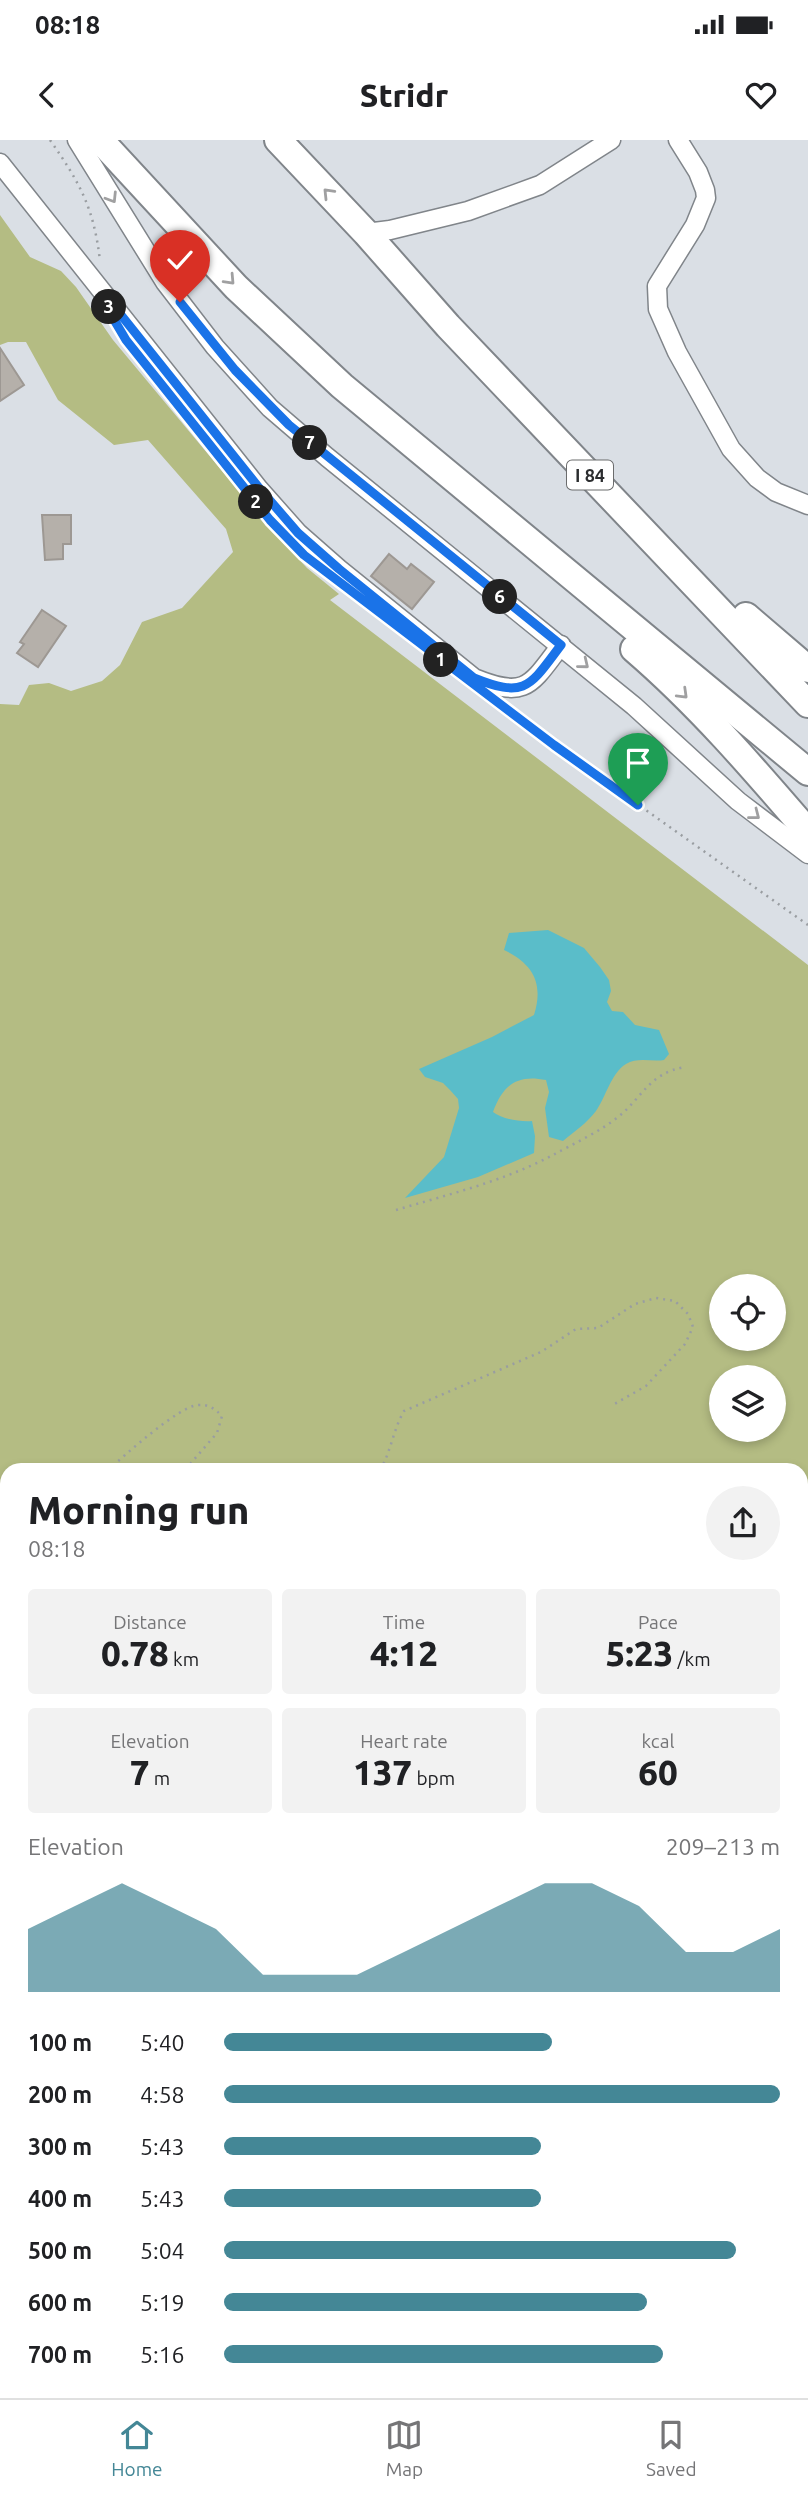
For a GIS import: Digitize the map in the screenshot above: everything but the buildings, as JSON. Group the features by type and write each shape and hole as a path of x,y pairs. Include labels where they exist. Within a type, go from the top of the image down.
{"highway":[{"path":"100,140 236,287 342,386 808,772"},
{"name":"I 84","path":"278,140 449,326 808,704"},
{"path":"370,238 458,317 732,602 808,669"},
{"path":"342,386 426,476 614,632 687,698 808,832"}],"street":[{"path":"77,140 165,282 253,390 327,457 634,706 738,801 808,854"},
{"path":"370,238 390,230 468,211 540,186 611,140"},
{"path":"678,140 698,172 706,198 695,225 657,286 658,309 677,352 731,449 766,485 808,505"},
{"path":"0,163 260,489 298,533 339,569 474,678 496,687 519,689 536,679 561,645"}],"path":[{"path":"50,140 75,174 88,201 97,233 105,295"},
{"path":"493,700 808,925"},
{"path":"396,1210 492,1182 551,1156 619,1117 649,1083 671,1069 685,1067"},
{"path":"384,1463 396,1425 404,1411 541,1352 576,1329 598,1328 635,1304 656,1298 676,1301 688,1314 692,1327 685,1344 646,1386 611,1406"},
{"path":"116,1463 164,1423 196,1405 213,1407 222,1416 217,1433 191,1463"}],"green space":[{"path":"0,215 30,257 61,271 76,287 113,340 273,532 307,568 339,594 330,600 808,965 808,1463 0,1463 0,704 19,705 29,685 49,683 71,691 102,681 120,665 142,622 182,608 233,552 226,529 148,440 114,445 58,400 26,342 0,345"}],"water":[{"path":"548,930 584,948 609,980 611,991 607,1002 612,1011 623,1012 635,1025 659,1030 669,1054 664,1060 635,1061 621,1068 596,1111 563,1141 549,1137 545,1108 549,1092 546,1080 519,1080 501,1095 493,1112 511,1119 532,1121 534,1153 478,1177 405,1198 444,1157 459,1108 458,1099 443,1083 425,1077 419,1069 534,1015 538,993 534,976 529,968 504,950 509,933"}],"route":[{"path":"180,302 270,408 561,645 536,679 519,689 496,687 474,678 298,533 105,295 113,318 126,340 270,520 304,555 347,589 638,805"}]}
